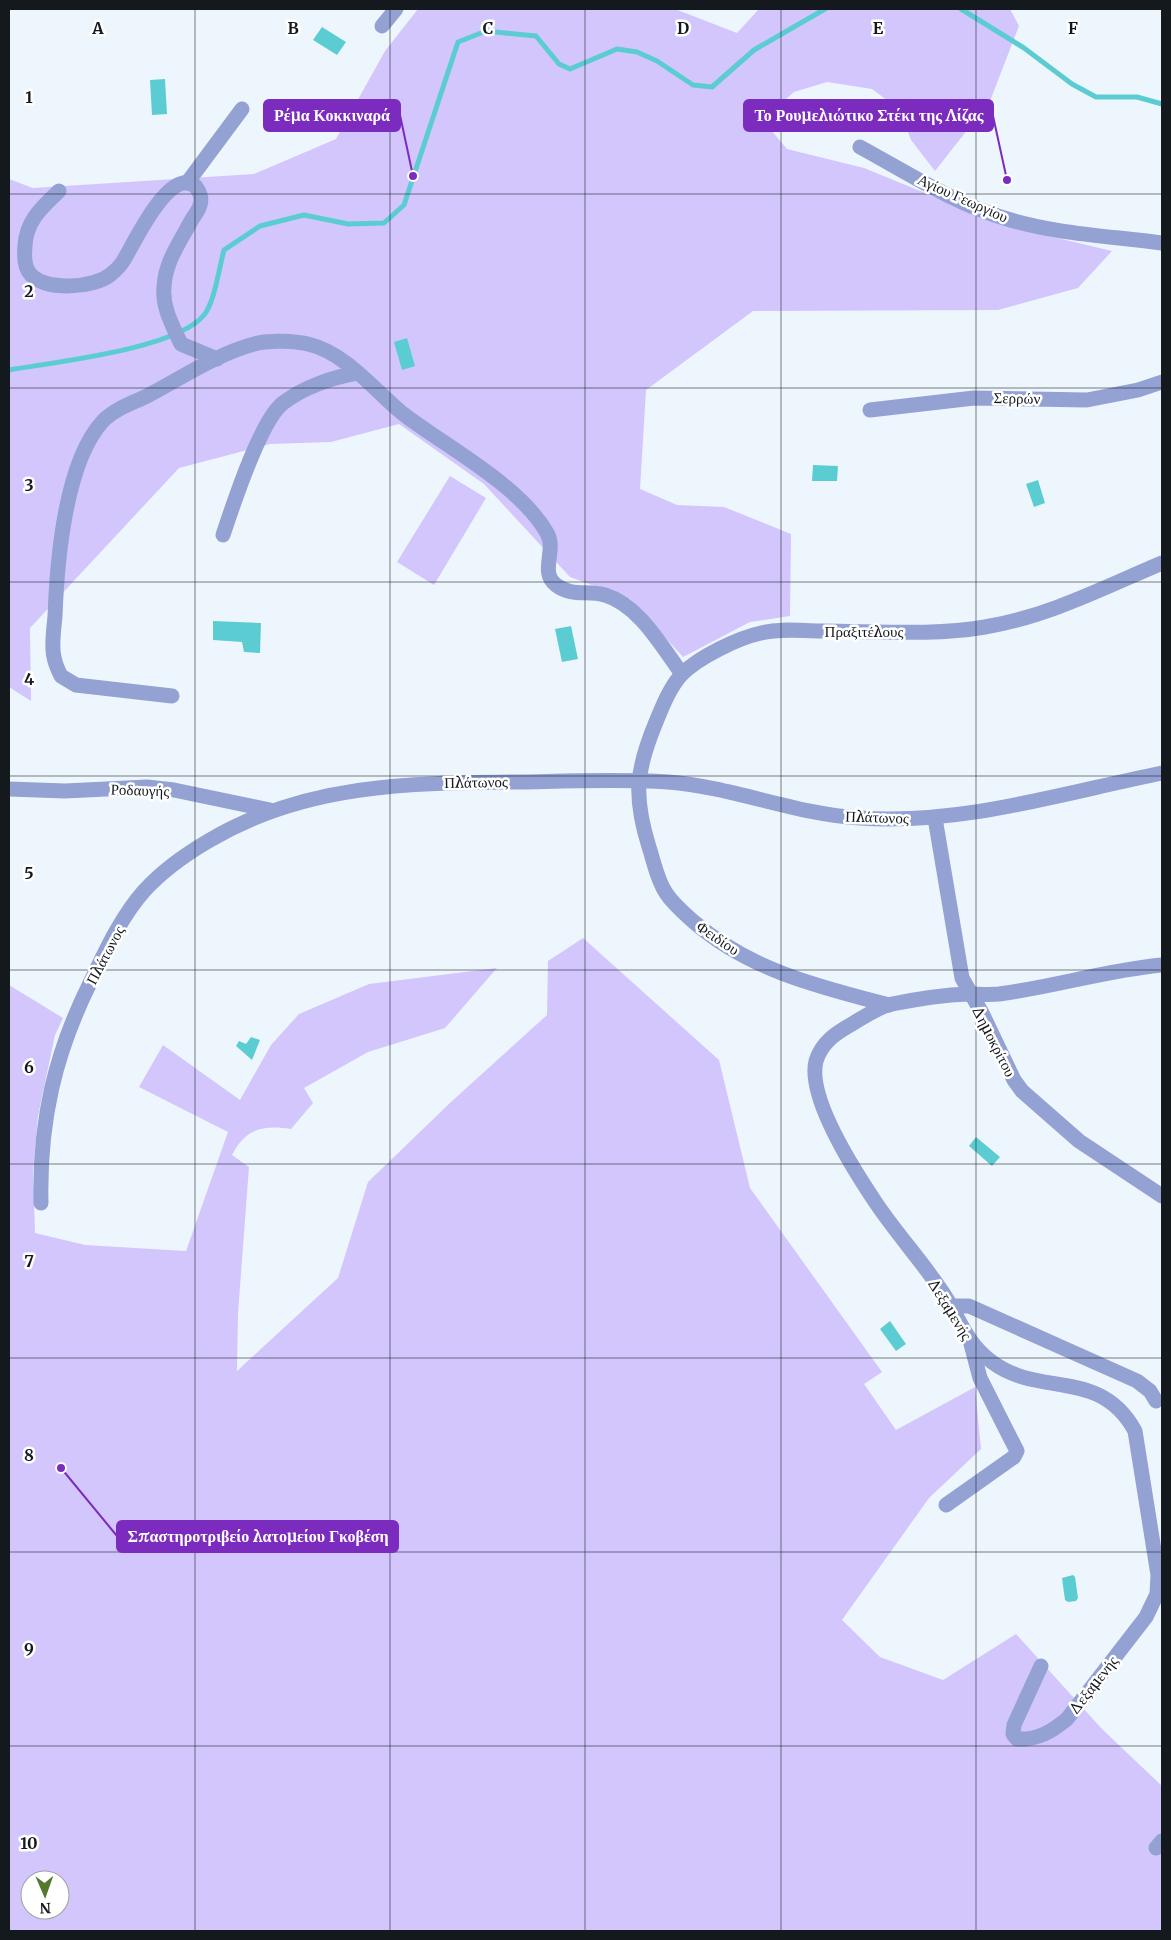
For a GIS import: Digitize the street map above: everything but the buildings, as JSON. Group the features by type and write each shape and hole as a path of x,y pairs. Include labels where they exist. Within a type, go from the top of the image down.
{"street":[{"path":"382,26 396,9"},
{"path":"59,190 33,216 25,237 26,267 32,276 66,286 82,286 96,282 110,275 125,260 139,229 157,203 178,186 187,183 242,109"},
{"name":"Αγίου Γεωργίου","path":"860,147 921,181 1003,218 1040,227 1162,244"},
{"path":"187,183 195,186 200,194 200,205 171,257 165,276 164,302 182,344 204,355 217,358"},
{"path":"172,696 76,685 61,676 53,656 57,576 68,502 77,468 89,442 104,420 229,352 261,342 308,344 324,350 358,373 402,412 504,486 532,513 548,534 552,547 547,570 549,578 572,594 604,594 618,601 646,626 682,674"},
{"path":"223,535 261,437 274,412 284,402 318,384 339,376 358,373"},
{"name":"Σερρών","path":"870,410 974,398 1087,400 1138,390 1162,382"},
{"name":"Πραξιτέλους","path":"638,782 643,753 665,701 682,674 716,651 762,632 950,631 1015,621 1045,612 1162,563"},
{"name":"Πλάτωνος","path":"40,1202 43,1131 57,1063 82,999 114,934 139,897 164,871 192,850 270,810 316,796 439,782 638,782 697,786 771,804 857,818 935,818 1162,773"},
{"name":"Φειδίου","path":"638,782 640,809 647,839 665,891 674,903 708,934 766,968 808,984 889,1005"},
{"name":"Ροδαυγής","path":"9,789 65,791 147,787 174,790 270,810"},
{"name":"Δημοκρίτου","path":"935,818 962,978 969,994 982,1013 1011,1074 1022,1091 1079,1141 1162,1196"},
{"name":"Δεξαμενής","path":"1041,1666 1014,1725 1014,1734 1017,1739 1037,1738 1054,1730 1067,1719 1146,1617 1157,1594 1157,1566 1137,1441 1128,1419 1102,1396 1083,1388 1031,1380 1016,1375 992,1362 971,1344 951,1306 869,1192 836,1135 819,1097 816,1063 825,1043 835,1034 889,1005 935,996 997,994 1061,984 1133,968 1162,965"},
{"path":"951,1306 969,1306 1137,1381 1150,1391 1156,1401"},
{"path":"946,1505 1014,1457 1017,1451 1015,1444 991,1404 980,1378 971,1344"}],"shaded area":[{"path":"418,9 675,9 737,33 759,9 1010,9 1019,26 990,101 935,171 911,140 899,109 872,89 827,82 794,92 777,107 771,130 787,149 864,168 1006,226 1112,251 1078,288 998,310 753,311 646,390 640,489 677,505 724,507 791,534 790,616 750,622 683,657 630,599 570,577 484,484 399,424 331,442 270,444 179,468 30,628 31,701 9,687 9,179 33,188 254,174 336,139 385,51"},
{"path":"450,476 486,498 434,585 397,562"},
{"path":"583,938 719,1060 750,1188 882,1372 864,1384 896,1430 975,1387 981,1449 929,1498 842,1620 880,1657 943,1680 1016,1634 1102,1729 1162,1786 1162,1931 9,1931 9,985 63,1018 55,1035 38,1116 33,1172 35,1233 85,1245 186,1251 228,1132 139,1087 163,1045 240,1100 271,1045 299,1014 369,984 497,968 445,1028 368,1052 304,1088 313,1103 291,1129 264,1128 256,1130 237,1146 232,1155 249,1167 238,1313 237,1371 338,1278 368,1182 451,1102 547,1015 548,961"}],"water":[{"path":"322,27 346,42 337,55 313,40"},
{"path":"165,79 167,114 152,115 150,80"},
{"path":"407,338 415,366 402,370 394,342"},
{"path":"813,465 838,466 837,481 812,481"},
{"path":"1038,480 1045,503 1034,507 1026,484"},
{"path":"213,621 261,623 260,653 244,652 242,642 213,640"},
{"path":"571,626 578,659 562,662 555,629"},
{"path":"251,1037 260,1040 252,1060 236,1046 239,1041 246,1044"},
{"path":"976,1137 1000,1157 992,1166 969,1146"},
{"path":"890,1321 906,1344 896,1351 880,1329"},
{"path":"1073,1575 1075,1577 1078,1598 1076,1601 1068,1602 1065,1600 1062,1578"}],"waterway":[{"path":"9,370 113,352 168,337 190,327 208,309 214,293 224,250 260,226 304,215 348,224 384,223 404,205 458,42 486,31 536,36 559,64 570,69 617,49 637,52 657,61 693,85 712,87 754,50 825,9"},
{"path":"961,9 1024,48 1072,84 1096,97 1137,97 1162,104"}],"place":[{"name":"Ρέμα Κοκκιναρά","path":"413,176"},
{"name":"Το Ρουμελιώτικο Στέκι της Λίζας","path":"1007,180"},
{"name":"Σπαστηροτριβείο λατομείου Γκοβέση","path":"61,1468"}]}
